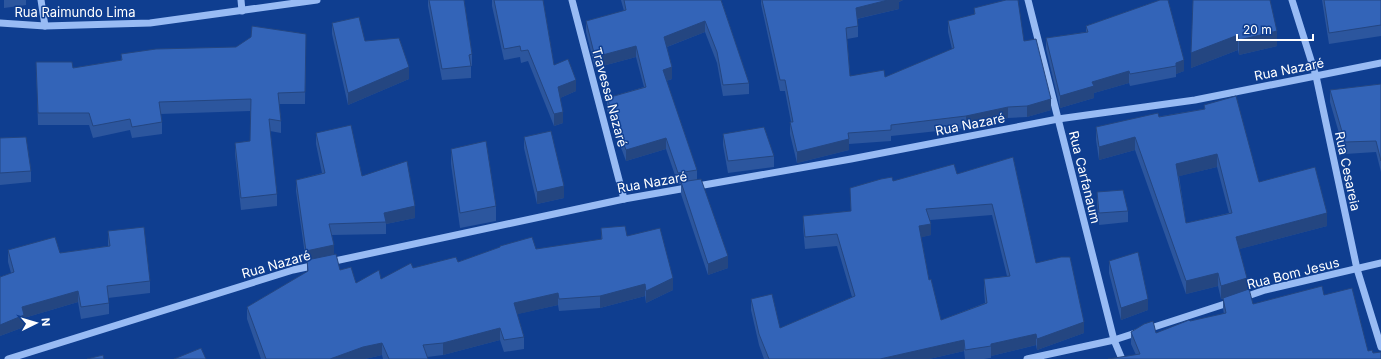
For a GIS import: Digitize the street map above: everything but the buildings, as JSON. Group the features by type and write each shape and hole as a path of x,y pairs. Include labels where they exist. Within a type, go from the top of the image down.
{"street":[{"path":"41,0 45,26"},
{"path":"240,0 242,11"},
{"name":"Rua Raimundo Lima","path":"0,23 45,26 150,23 317,0"},
{"name":"Travessa Nazaré","path":"572,0 624,199"},
{"name":"Rua Carfanaum","path":"1028,0 1114,340 1122,359"},
{"name":"Rua Cesareia","path":"1292,0 1316,76 1357,269 1381,347"},
{"name":"Rua Nazaré","path":"8,359 293,270 624,199 852,159 1058,119 1195,100 1381,63"},
{"name":"Rua Bom Jesus","path":"1027,359 1114,340 1265,290 1381,263"}]}
